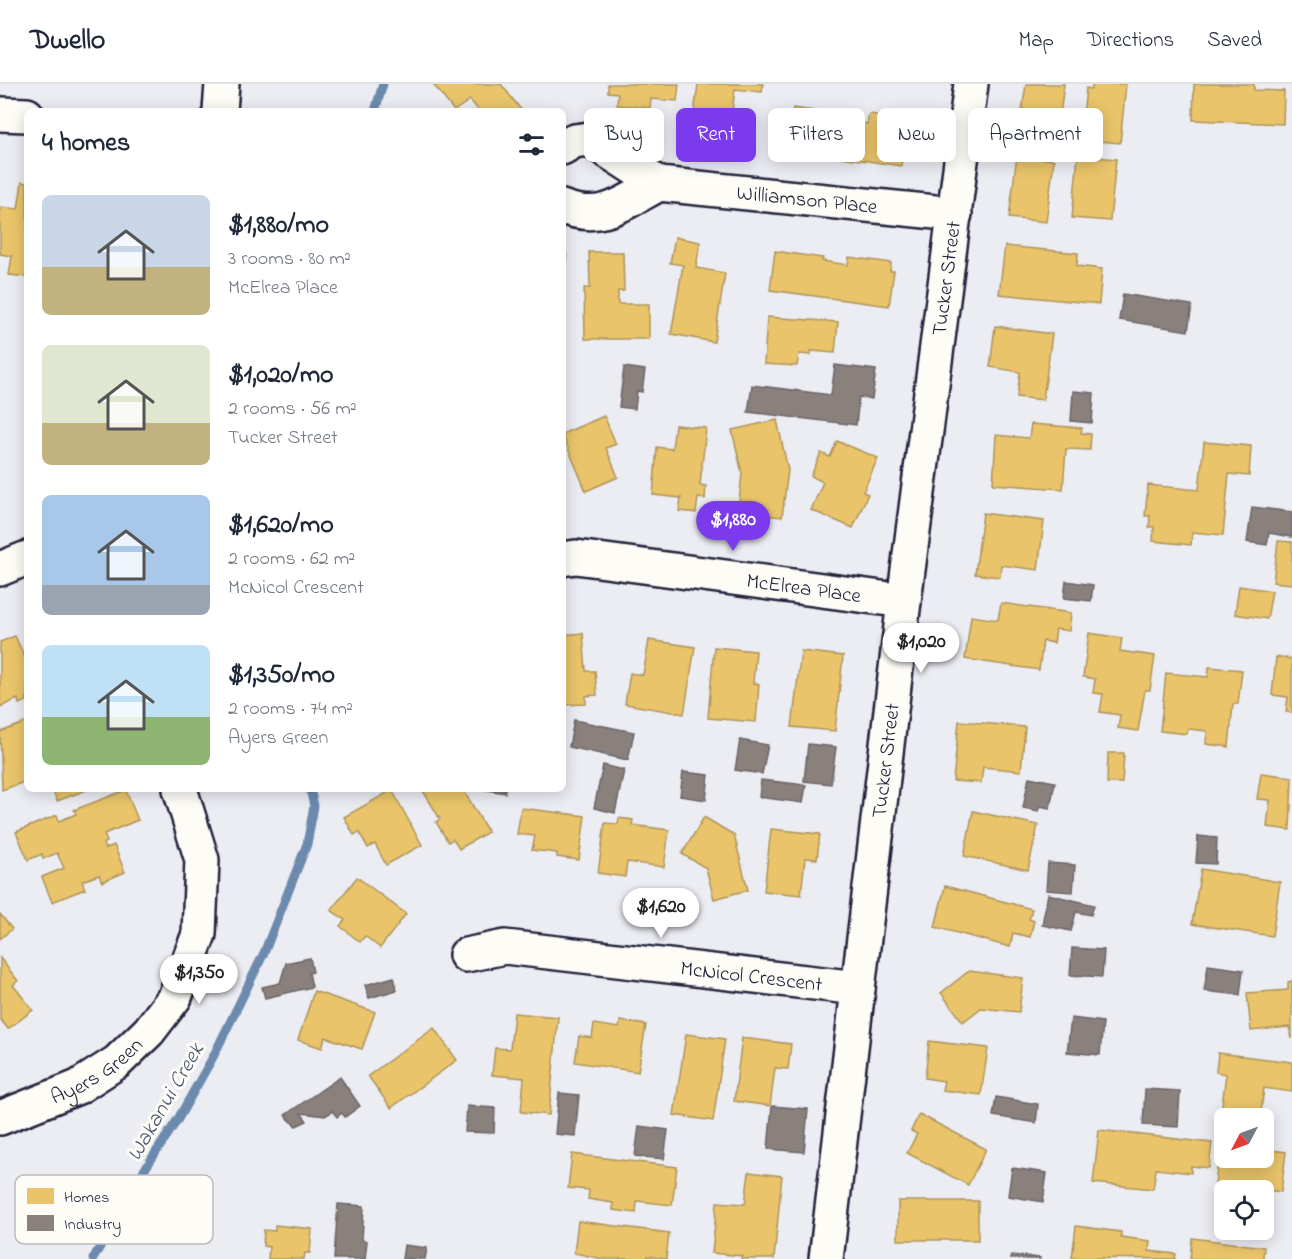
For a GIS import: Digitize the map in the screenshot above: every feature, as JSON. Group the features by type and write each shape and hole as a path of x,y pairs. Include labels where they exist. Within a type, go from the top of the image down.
{"street":[{"path":"220,108 222,84"},
{"name":"Tucker Street","path":"826,1259 904,601 971,84"},
{"path":"0,114 24,115"},
{"name":"Williamson Place","path":"566,146 574,141 589,139 659,184 955,214"},
{"path":"566,209 580,214 607,212 659,184"},
{"name":"McElrea Place","path":"566,559 576,557 904,601"},
{"path":"0,569 24,559"},
{"name":"Ayers Green","path":"0,1118 78,1087 117,1062 149,1031 175,997 199,934 202,860 181,792"},
{"name":"McNicol Crescent","path":"466,955 505,947 858,988"}],"building: Homes":[{"path":"433,84 501,84 520,108 477,108 470,100 458,108 452,108"},
{"path":"608,84 679,84 677,101 651,99 650,108 617,105 618,93 608,92"},
{"path":"698,84 763,84 762,92 735,89 732,108 695,108"},
{"path":"1026,84 1064,84 1061,108 1022,108"},
{"path":"1092,84 1126,84 1120,143 1103,141 1103,108 1084,108 1086,88 1092,89"},
{"path":"1194,84 1254,84 1254,90 1284,91 1283,124 1193,120"},
{"path":"869,114 877,115 877,162 902,162 901,166 865,161 865,124 867,124"},
{"path":"1103,158 1116,159 1110,221 1072,218 1077,162 1103,162"},
{"path":"1016,162 1054,162 1046,222 1009,218"},
{"path":"22,182 24,182 24,277 9,275 12,256 0,254 0,207 18,209"},
{"path":"675,237 700,242 696,268 725,273 714,342 671,334 683,265 670,263"},
{"path":"1005,246 1078,253 1077,266 1102,269 1099,304 999,294"},
{"path":"775,251 823,258 822,261 848,265 849,257 891,263 890,271 894,271 889,306 770,290"},
{"path":"589,252 623,252 624,291 618,291 618,304 649,304 649,339 585,339 584,288 590,288"},
{"path":"767,317 838,322 835,353 811,351 811,355 799,354 797,366 764,364"},
{"path":"995,326 1052,334 1043,400 1017,397 1020,372 990,367"},
{"path":"604,416 616,444 606,448 618,477 586,491 566,444 566,432"},
{"path":"777,420 788,470 782,517 738,512 742,473 732,430"},
{"path":"1031,424 1082,428 1081,433 1091,434 1090,450 1066,449 1063,489 993,484 996,435 1029,438"},
{"path":"675,425 706,428 700,485 706,486 705,499 698,498 696,513 679,511 681,498 653,495 657,447 672,449"},
{"path":"837,441 878,458 863,492 868,494 853,528 811,510 823,482 811,476 821,453 830,457"},
{"path":"1204,442 1251,446 1249,476 1229,474 1223,535 1192,532 1191,545 1153,541 1154,527 1149,527 1150,516 1145,516 1148,485 1199,490"},
{"path":"983,513 1044,521 1038,570 1001,565 1000,577 975,574"},
{"path":"1278,541 1292,542 1292,584 1273,582"},
{"path":"1239,586 1272,591 1267,619 1235,614"},
{"path":"1001,603 1071,613 1069,631 1056,629 1054,643 1043,641 1039,670 965,659 971,616 998,620"},
{"path":"583,633 586,671 595,671 597,695 586,696 586,704 566,705 566,635"},
{"path":"1089,633 1122,638 1120,651 1155,656 1150,690 1145,690 1138,731 1118,728 1120,715 1100,712 1103,694 1093,693 1095,679 1083,677"},
{"path":"15,636 24,656 24,702 19,704 18,699 0,707 0,642"},
{"path":"649,640 695,647 684,714 625,704 630,673 643,675"},
{"path":"714,647 756,651 753,683 759,684 756,722 708,718"},
{"path":"801,651 843,656 835,731 792,727"},
{"path":"1276,657 1292,659 1292,713 1286,712 1288,697 1272,695"},
{"path":"1209,667 1242,670 1238,704 1233,704 1229,747 1206,744 1207,731 1188,729 1187,734 1160,731 1166,673 1208,677"},
{"path":"959,721 1025,727 1021,771 983,767 981,783 953,781"},
{"path":"24,723 24,782 2,790 0,732"},
{"path":"1108,753 1124,753 1122,783 1107,783"},
{"path":"1261,773 1292,777 1290,830 1267,827 1270,800 1257,799"},
{"path":"53,792 81,792 57,801"},
{"path":"121,792 127,792 138,820 104,834 107,842 103,844 105,849 114,845 125,872 102,882 99,875 82,881 85,889 52,902 42,877 64,868 57,853 43,859 42,854 28,860 16,832 57,815 59,821 76,814 74,810"},
{"path":"388,792 393,792 422,845 386,865 375,844 368,848 359,832 354,835 344,817"},
{"path":"424,792 465,792 488,832 459,849 453,839 448,842 436,822 440,819"},
{"path":"521,808 585,816 579,860 557,857 557,853 532,850 535,836 517,834"},
{"path":"973,811 1038,825 1028,870 964,856"},
{"path":"704,817 734,835 748,890 714,899 706,868 682,854"},
{"path":"619,818 633,820 632,825 669,830 664,867 627,862 625,877 598,873 605,823 618,824"},
{"path":"771,829 820,834 817,859 805,858 801,895 764,891"},
{"path":"1201,869 1280,882 1272,936 1192,924"},
{"path":"357,877 406,914 380,948 365,936 360,942 340,926 345,920 331,910"},
{"path":"945,886 1032,909 1029,919 1034,921 1030,937 1013,933 1010,947 935,927"},
{"path":"0,914 12,929 0,939"},
{"path":"0,958 18,981 13,985 33,1010 8,1029 0,1019"},
{"path":"969,971 1023,978 1019,1012 981,1008 963,1022 941,993"},
{"path":"1292,981 1292,1039 1289,1027 1251,1031 1247,993 1288,990 1288,982"},
{"path":"314,991 375,1012 362,1049 325,1037 322,1048 298,1040"},
{"path":"514,1013 558,1017 549,1115 521,1112 524,1078 492,1075 495,1048 510,1049"},
{"path":"620,1021 646,1025 638,1072 575,1062 579,1036 592,1038 594,1024 619,1028"},
{"path":"434,1028 457,1060 391,1108 368,1076"},
{"path":"686,1034 725,1039 713,1121 674,1115"},
{"path":"742,1038 791,1044 788,1069 775,1068 770,1106 734,1101"},
{"path":"929,1041 988,1048 981,1095 942,1090 944,1081 925,1078"},
{"path":"1218,1053 1292,1062 1292,1092 1264,1088 1261,1108 1222,1108 1226,1074 1216,1072"},
{"path":"919,1114 986,1149 968,1185 907,1153 917,1134 911,1131"},
{"path":"1099,1130 1212,1143 1209,1168 1191,1166 1191,1173 1156,1169 1153,1189 1093,1183"},
{"path":"1274,1150 1286,1152 1281,1192 1274,1191 1274,1180 1216,1180 1217,1168 1274,1168"},
{"path":"572,1154 677,1167 672,1205 637,1201 636,1213 613,1210 613,1203 588,1199 589,1190 568,1188"},
{"path":"749,1172 782,1176 774,1259 741,1259 742,1256 712,1253 717,1202 745,1204"},
{"path":"898,1201 978,1201 978,1240 898,1240"},
{"path":"578,1221 669,1233 666,1259 648,1256 647,1259 603,1259 574,1253"},
{"path":"275,1225 312,1229 310,1253 305,1253 304,1259 268,1259 269,1247 263,1246 264,1230 275,1231"},
{"path":"1076,1226 1121,1232 1121,1237 1150,1241 1149,1251 1176,1254 1175,1259 1072,1258"},
{"path":"1192,1238 1264,1247 1263,1259 1190,1259"}],"building: Industry":[{"path":"1123,294 1192,305 1188,331 1119,320"},
{"path":"835,365 876,370 872,399 859,397 856,425 748,412 752,385 831,395"},
{"path":"624,367 645,370 642,392 637,391 635,409 619,407"},
{"path":"1073,391 1094,393 1092,423 1071,421"},
{"path":"1252,507 1292,512 1292,537 1269,533 1267,545 1247,542"},
{"path":"1066,581 1093,585 1091,601 1064,598"},
{"path":"574,720 634,732 628,760 569,747"},
{"path":"740,740 768,745 762,774 735,770"},
{"path":"808,744 836,747 831,784 804,781"},
{"path":"603,765 624,770 615,813 594,808"},
{"path":"683,772 709,775 706,800 680,796"},
{"path":"1029,777 1055,782 1050,808 1040,806 1038,811 1023,808"},
{"path":"761,780 806,785 803,803 759,797"},
{"path":"1198,836 1217,838 1216,864 1196,863"},
{"path":"1048,863 1075,865 1073,892 1046,890"},
{"path":"1048,894 1094,905 1091,915 1076,912 1071,931 1042,925"},
{"path":"1072,948 1104,950 1102,977 1070,975"},
{"path":"310,958 313,972 309,973 312,987 265,998 262,987 280,983 286,963"},
{"path":"1208,965 1243,970 1240,995 1204,991"},
{"path":"394,977 397,990 369,998 365,985"},
{"path":"1071,1018 1103,1022 1100,1055 1067,1052"},
{"path":"340,1077 360,1106 345,1117 342,1113 337,1117 333,1111 325,1116 301,1113 307,1121 296,1126 285,1115"},
{"path":"1145,1089 1180,1091 1178,1127 1143,1125"},
{"path":"559,1093 579,1095 575,1136 555,1134"},
{"path":"996,1097 1038,1104 1036,1123 993,1116"},
{"path":"467,1106 495,1108 494,1133 465,1132"},
{"path":"772,1106 808,1109 804,1152 768,1149"},
{"path":"639,1126 668,1130 664,1159 635,1156"},
{"path":"1012,1168 1047,1173 1043,1202 1008,1196"},
{"path":"338,1204 364,1206 362,1240 367,1241 365,1259 334,1259"},
{"path":"404,1245 427,1248 425,1259 402,1259"},
{"path":"1011,1255 1040,1258 1040,1259 1010,1259"}],"waterway":[{"name":"Wakanui Creek","path":"376,108 383,84"},
{"name":"Wakanui Creek","path":"141,1175 178,1119 213,1057 264,953 307,844 314,806 311,792"},
{"name":"Wakanui Creek","path":"93,1259 101,1244"}]}
